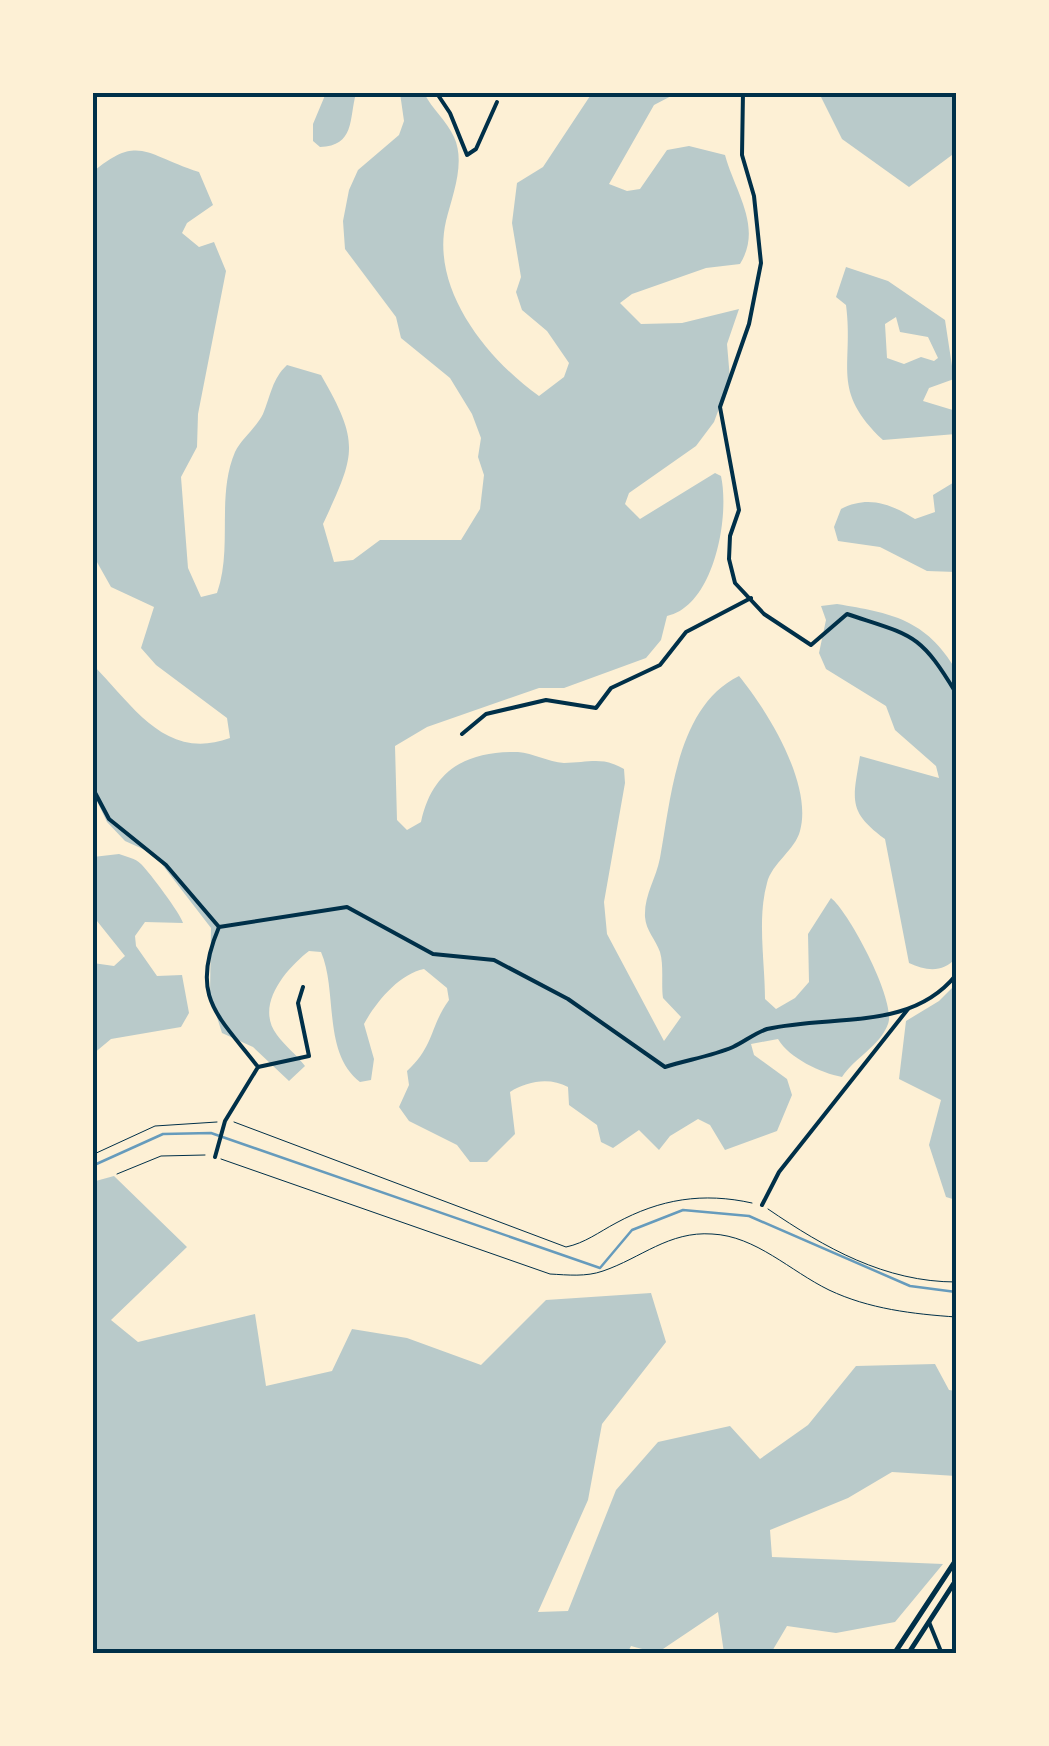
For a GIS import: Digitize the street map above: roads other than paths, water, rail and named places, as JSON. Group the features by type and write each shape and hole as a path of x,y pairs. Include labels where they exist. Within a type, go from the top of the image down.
{"street":[{"path":"436,92 450,113 467,155 476,149 497,102"},
{"path":"743,92 742,155 754,196 761,263 749,324 720,407 739,510 730,536 729,559 735,582 764,614 811,645 847,614 928,646 956,692"},
{"path":"462,734 486,714 546,700 596,708 611,688 660,666 686,632 751,598"},
{"path":"92,786 109,820 166,865 219,927"},
{"path":"219,927 347,907 433,954 494,960 568,999 665,1067 731,1048 764,1030 820,1020 870,1019 908,1009 946,988 956,975"},
{"path":"219,927 208,952 212,1008 221,1026 258,1066"},
{"path":"215,1157 225,1121 258,1066 309,1056 298,1003 303,987"},
{"path":"762,1205 778,1172 908,1009"},
{"path":"894,1654 956,1560"},
{"path":"908,1654 956,1580"},
{"path":"930,1622 942,1654"}],"waterway":[{"path":"92,1166 163,1134 211,1133 600,1268 632,1230 683,1210 749,1216 910,1286 956,1292"}]}
